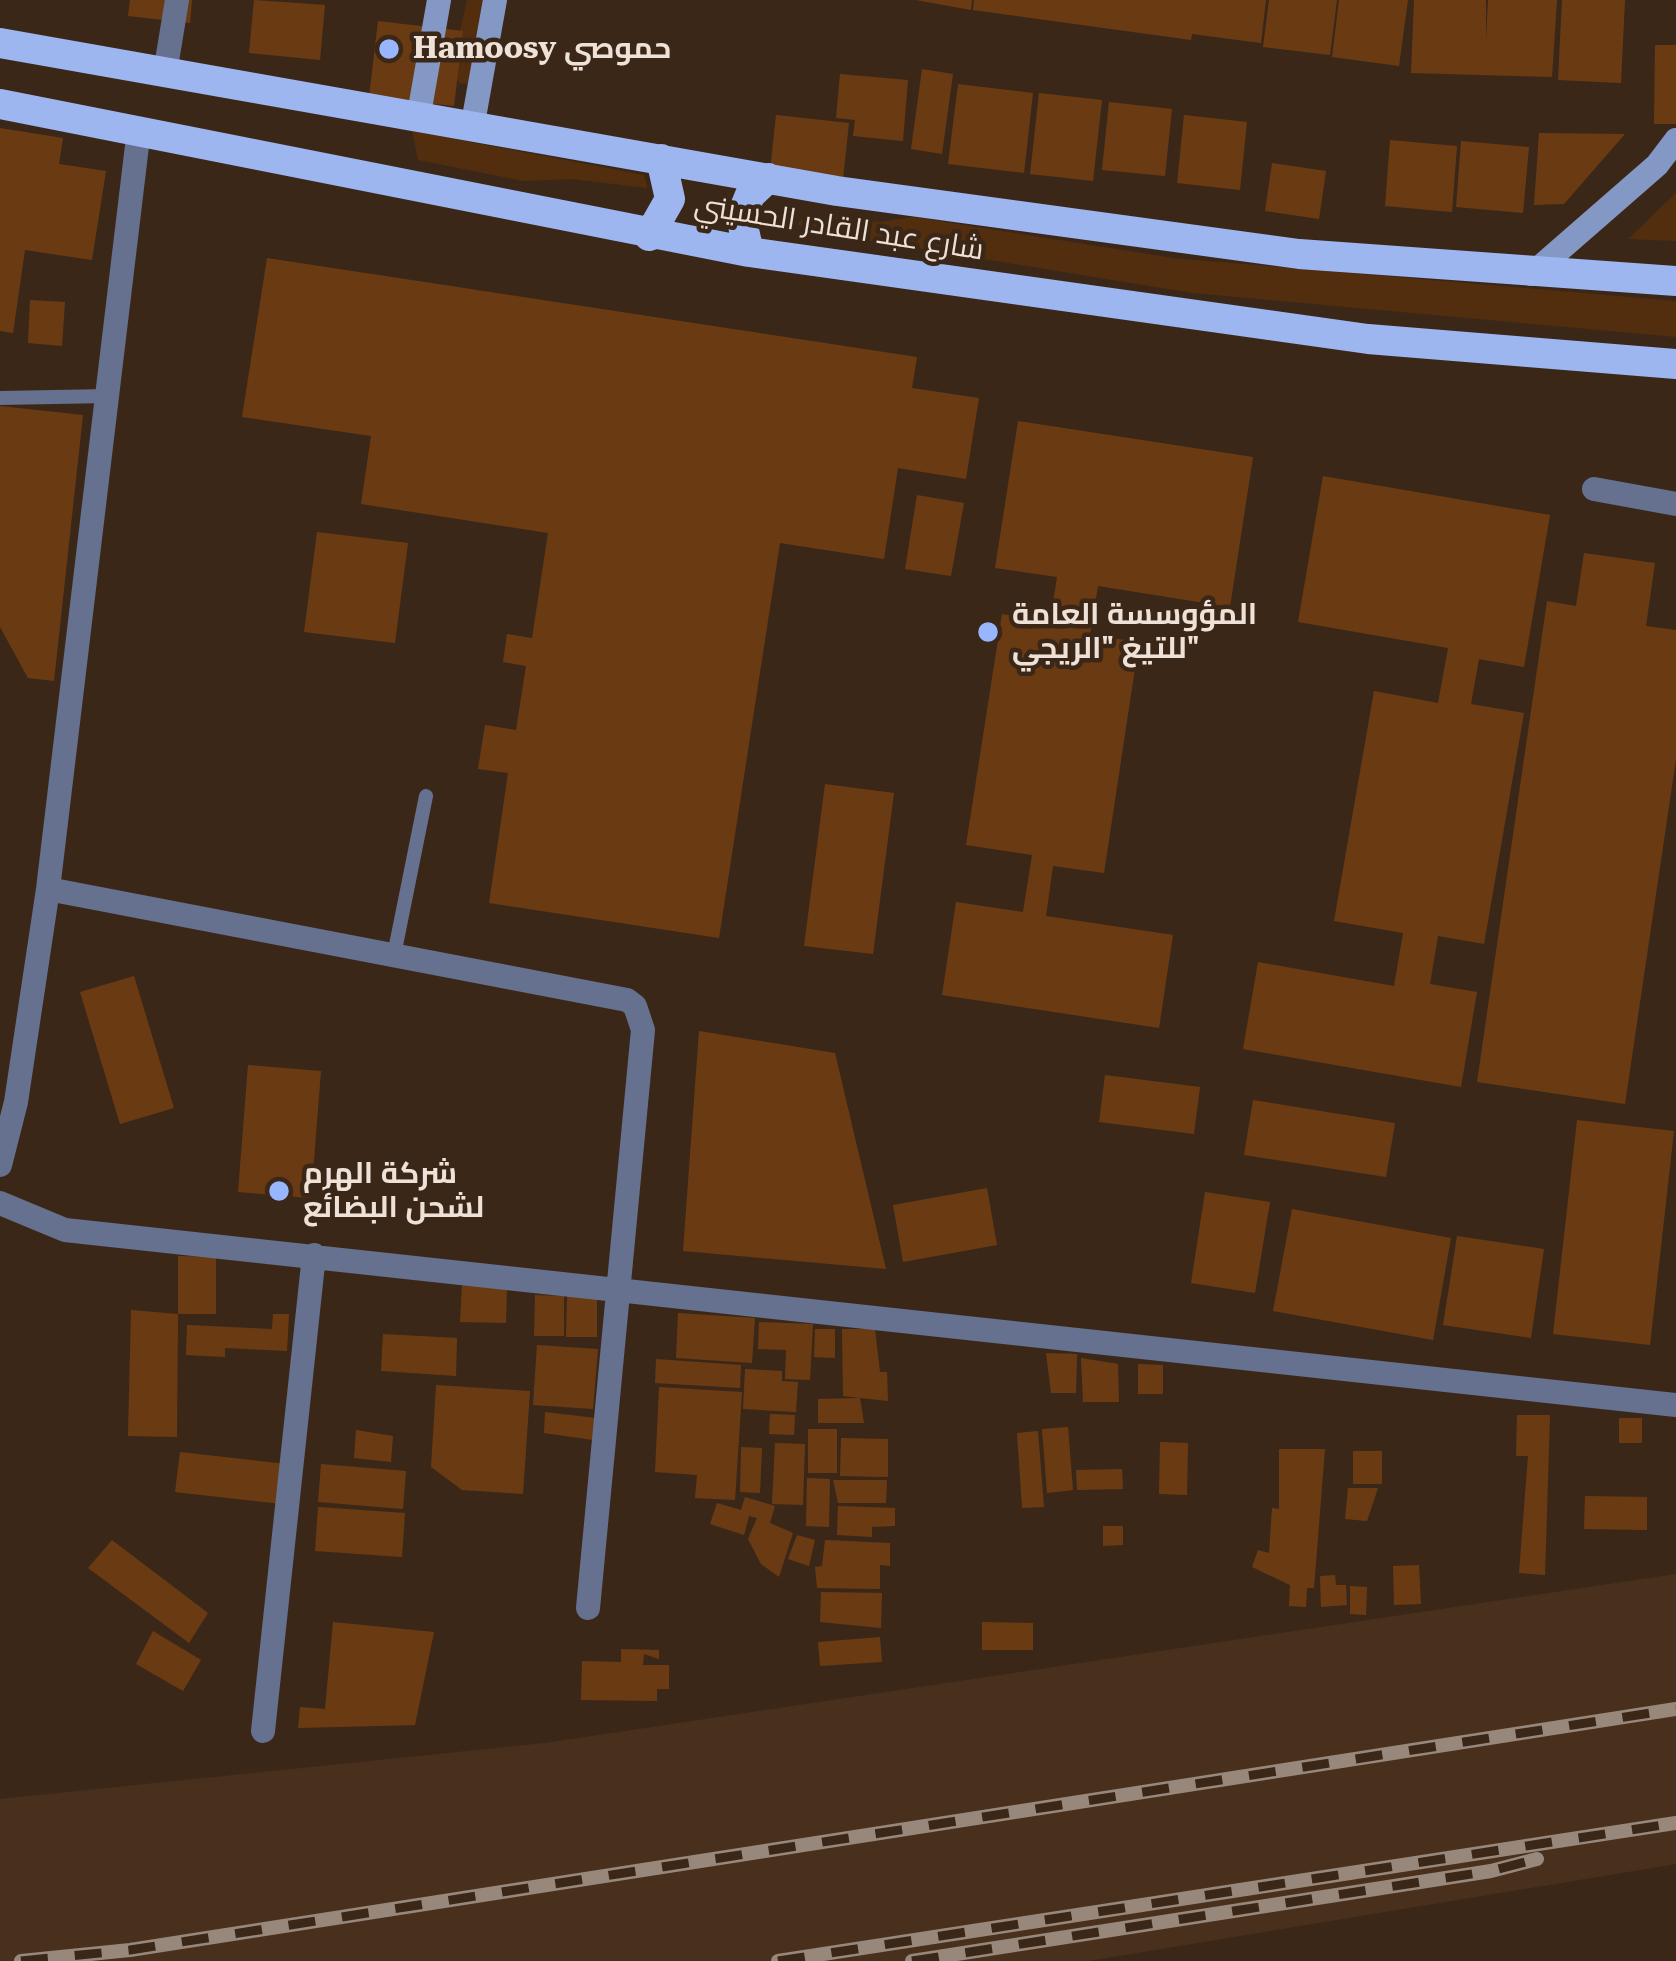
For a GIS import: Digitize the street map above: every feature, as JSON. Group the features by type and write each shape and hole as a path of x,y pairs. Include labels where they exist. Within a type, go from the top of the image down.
{"main road":[{"name":"شارع عبد القادر الحسيني","path":"0,43 768,178 1299,254 1532,274 1676,280"},
{"name":"شارع عبد القادر الحسيني","path":"0,104 749,252 1368,339 1676,364"},
{"path":"650,236 670,199 661,159"},
{"path":"749,252 741,229 744,205 768,178"}],"street":[{"path":"165,73 177,0"},
{"path":"419,114 439,0"},
{"path":"473,124 495,0"},
{"path":"0,1166 8,1097 48,889 139,129"},
{"path":"1532,274 1657,165 1676,140"},
{"path":"1594,489 1676,504"},
{"path":"48,889 627,1000 635,1006 643,1030 588,1608"},
{"path":"0,1203 64,1230 1676,1405"},
{"path":"262,1731 314,1255"}],"lane":[{"path":"0,398 109,395"},
{"path":"394,956 426,796"}],"shaded area":[{"path":"467,0 488,0 474,76 467,84 459,83 452,66"},
{"path":"412,131 644,175 647,188 572,179 523,181 418,160"},
{"path":"1676,193 1676,241 1628,239"},
{"path":"806,214 880,222 913,217 1173,258 1676,301 1676,337 1193,293 805,230 798,224"},
{"path":"1676,1574 1676,1864 1088,1961 0,1961 0,1799 545,1743"}],"building":[{"path":"130,0 192,0 190,23 128,16"},
{"path":"254,0 325,5 320,60 249,53"},
{"path":"916,0 972,0 971,10"},
{"path":"974,0 1266,0 1261,43 1192,34 1191,40 973,10"},
{"path":"1269,0 1337,0 1330,55 1263,47"},
{"path":"1339,0 1408,0 1399,66 1332,57"},
{"path":"1414,0 1486,0 1486,42 1488,0 1557,0 1552,77 1411,73"},
{"path":"1562,0 1625,0 1621,83 1558,80"},
{"path":"378,21 463,31 454,106 369,97"},
{"path":"1655,45 1676,45 1676,124 1654,124"},
{"path":"922,69 953,74 942,154 911,149"},
{"path":"840,74 908,80 903,141 853,136 855,120 836,118"},
{"path":"958,84 1033,93 1024,173 948,164"},
{"path":"1039,93 1102,100 1093,181 1030,174"},
{"path":"1109,102 1172,109 1165,176 1102,170"},
{"path":"776,115 849,123 843,179 770,171"},
{"path":"1184,115 1247,122 1240,190 1177,183"},
{"path":"0,128 63,138 59,164 106,171 92,260 25,250 13,333 0,331"},
{"path":"1539,133 1625,134 1564,204 1534,205"},
{"path":"1390,140 1457,146 1452,212 1385,206"},
{"path":"1461,141 1529,147 1523,213 1456,207"},
{"path":"1272,163 1326,171 1319,219 1265,211"},
{"path":"267,258 917,357 912,388 979,398 966,479 898,468 884,559 780,543 719,938 489,903 508,773 478,769 485,725 516,730 526,666 503,662 507,634 532,638 548,533 361,504 371,436 242,417"},
{"path":"30,300 65,302 62,346 28,343"},
{"path":"0,406 83,415 54,681 28,678 0,627"},
{"path":"1018,421 1253,457 1230,607 1098,586 1090,635 1139,642 1104,873 1053,866 1046,916 1173,935 1159,1028 942,995 956,902 1023,912 1032,855 966,845 1002,614 1050,622 1057,577 995,568"},
{"path":"1323,476 1550,515 1524,667 1479,659 1471,704 1524,713 1484,944 1438,936 1430,984 1477,992 1461,1087 1243,1049 1258,962 1394,986 1403,933 1334,921 1374,691 1438,703 1448,648 1298,622"},
{"path":"917,495 964,503 951,576 905,569"},
{"path":"317,532 408,543 395,643 304,632"},
{"path":"1584,553 1655,563 1646,626 1676,630 1676,759 1625,1104 1477,1082 1547,601 1576,606"},
{"path":"825,784 894,793 873,954 804,946"},
{"path":"134,976 174,1108 120,1124 80,992"},
{"path":"699,1031 835,1053 886,1269 683,1251"},
{"path":"248,1065 321,1071 311,1198 238,1192"},
{"path":"1105,1075 1200,1087 1194,1134 1099,1122"},
{"path":"1253,1100 1395,1123 1386,1177 1244,1155"},
{"path":"1577,1120 1674,1131 1650,1345 1553,1334"},
{"path":"987,1188 997,1245 903,1262 893,1205"},
{"path":"1205,1192 1270,1202 1255,1293 1191,1283"},
{"path":"1292,1209 1451,1238 1433,1340 1273,1311"},
{"path":"1457,1236 1544,1249 1531,1338 1443,1325"},
{"path":"178,1256 216,1257 216,1314 178,1314"},
{"path":"462,1285 507,1286 506,1323 460,1322"},
{"path":"535,1295 564,1296 564,1336 534,1336"},
{"path":"567,1297 597,1297 597,1337 566,1337"},
{"path":"131,1310 178,1314 177,1437 128,1436"},
{"path":"678,1313 755,1318 752,1363 676,1358"},
{"path":"273,1314 289,1314 287,1351 225,1348 225,1357 186,1355 187,1325 272,1329"},
{"path":"759,1322 813,1324 810,1380 785,1379 786,1350 758,1349"},
{"path":"815,1329 835,1329 835,1358 814,1357"},
{"path":"842,1329 875,1329 880,1372 887,1372 888,1401 843,1396"},
{"path":"383,1334 457,1338 456,1376 381,1371"},
{"path":"537,1345 598,1349 593,1409 533,1405"},
{"path":"1046,1353 1077,1354 1076,1393 1051,1393"},
{"path":"1081,1358 1118,1364 1119,1402 1083,1402"},
{"path":"656,1359 741,1365 740,1388 655,1383"},
{"path":"1138,1364 1163,1365 1163,1394 1138,1394"},
{"path":"745,1369 782,1371 782,1381 798,1382 796,1412 743,1409"},
{"path":"436,1385 530,1391 523,1494 462,1490 431,1467"},
{"path":"659,1387 742,1392 735,1500 695,1498 697,1475 655,1472"},
{"path":"860,1398 864,1423 818,1423 818,1399"},
{"path":"545,1412 596,1418 593,1440 544,1433"},
{"path":"770,1414 795,1415 794,1435 769,1434"},
{"path":"1517,1415 1550,1415 1545,1575 1519,1573 1528,1456 1516,1456"},
{"path":"1619,1418 1642,1418 1642,1443 1619,1443"},
{"path":"1068,1427 1073,1490 1047,1493 1042,1429"},
{"path":"808,1429 837,1429 837,1473 808,1473"},
{"path":"356,1430 393,1436 391,1462 354,1458"},
{"path":"1038,1431 1044,1507 1022,1508 1017,1433"},
{"path":"841,1438 888,1439 888,1477 840,1476"},
{"path":"1160,1442 1188,1443 1187,1495 1159,1494"},
{"path":"775,1443 805,1444 803,1505 772,1504"},
{"path":"741,1447 762,1448 760,1493 740,1492"},
{"path":"1279,1449 1325,1449 1314,1588 1307,1588 1306,1607 1289,1606 1290,1585 1252,1567 1258,1550 1269,1553 1272,1508 1279,1509"},
{"path":"1353,1451 1382,1451 1382,1484 1353,1484"},
{"path":"180,1452 286,1464 281,1504 175,1492"},
{"path":"321,1464 406,1471 403,1509 318,1502"},
{"path":"1122,1469 1123,1489 1077,1490 1076,1470"},
{"path":"807,1478 830,1479 829,1527 806,1526"},
{"path":"833,1480 887,1480 886,1503 838,1503"},
{"path":"1348,1488 1378,1488 1367,1521 1345,1519"},
{"path":"1585,1496 1647,1497 1647,1530 1584,1529"},
{"path":"745,1497 775,1506 770,1523 793,1533 779,1577 761,1564 748,1539 757,1518 749,1516 744,1535 710,1524 717,1503 741,1510"},
{"path":"838,1506 895,1508 895,1526 872,1527 872,1537 837,1535"},
{"path":"318,1507 405,1513 402,1557 315,1551"},
{"path":"1103,1526 1123,1526 1123,1545 1103,1546"},
{"path":"797,1535 815,1540 809,1566 788,1559"},
{"path":"112,1540 208,1613 189,1643 88,1568"},
{"path":"825,1540 890,1543 890,1566 880,1565 880,1589 817,1588 815,1567 822,1566"},
{"path":"1419,1565 1421,1604 1394,1605 1393,1566"},
{"path":"1335,1575 1336,1585 1346,1585 1347,1605 1321,1607 1320,1576"},
{"path":"1350,1586 1367,1587 1366,1615 1350,1614"},
{"path":"821,1592 882,1593 881,1628 820,1622"},
{"path":"333,1622 434,1632 415,1725 298,1728 300,1707 325,1709"},
{"path":"982,1622 1033,1623 1033,1650 982,1650"},
{"path":"153,1631 201,1660 183,1691 136,1664"},
{"path":"880,1637 882,1662 820,1666 818,1642"},
{"path":"621,1649 659,1650 659,1659 644,1654 643,1665 669,1665 669,1689 657,1689 657,1701 581,1700 582,1661 621,1662"}],"railway":[{"path":"21,1961 130,1950 1676,1709"},
{"path":"778,1961 1676,1823"},
{"path":"912,1961 1491,1871 1537,1859"}],"place":[{"name":"Hamoosy حموصي","path":"389,49"},
{"name":"المؤوسسة العامة للتيغ \"الريجي\"","path":"988,632"},
{"name":"شركة الهرم لشحن البضائع","path":"279,1191"}]}
